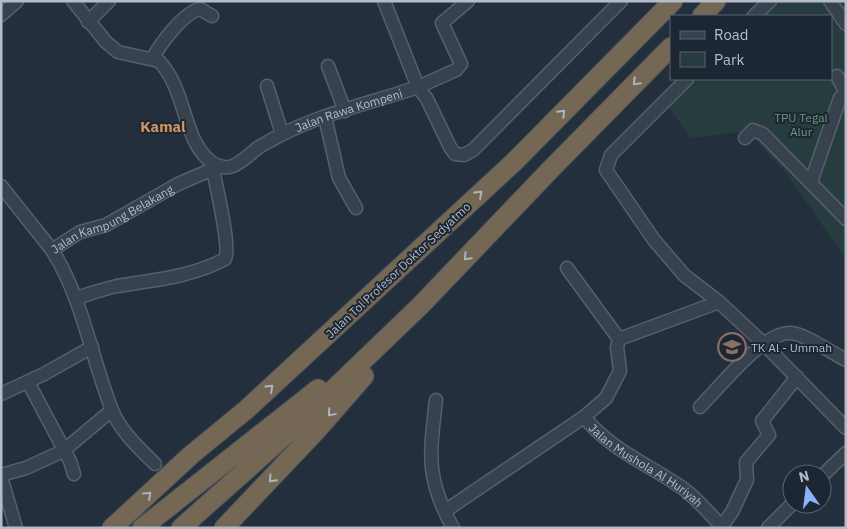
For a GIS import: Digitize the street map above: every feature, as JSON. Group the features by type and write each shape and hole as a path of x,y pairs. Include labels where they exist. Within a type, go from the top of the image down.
{"highway":[{"name":"Jalan Tol Profesor Doktor Sedyatmo","path":"112,528 191,455 247,409 514,162 673,1"},
{"path":"703,15 716,1"},
{"path":"181,528 291,430 421,305 670,48"},
{"path":"224,528 316,431 382,356 421,305"},
{"path":"142,528 312,393 387,338"}],"street":[{"path":"1,15 17,1"},
{"path":"73,1 88,22 118,52 153,58 159,61 174,79 196,145 217,168 227,253 225,259 195,271 162,279 114,286 76,298"},
{"path":"88,22 109,1"},
{"path":"384,1 418,87 456,70 461,64 442,23 468,1"},
{"name":"Jalan Rawa Kompeni","path":"217,168 234,167 260,146 305,123 418,87 427,99 450,147 455,154 464,155 473,150 621,1"},
{"path":"755,15 770,1"},
{"path":"830,1 846,24"},
{"path":"153,58 168,34 193,12 200,9 212,16"},
{"path":"328,66 344,111"},
{"path":"811,182 840,98 846,94 837,76"},
{"path":"686,80 611,155 606,170 654,240 684,275 719,302 763,343 846,428"},
{"path":"267,86 282,134"},
{"path":"325,117 339,178 356,208"},
{"path":"744,138 753,130 763,134 846,219"},
{"name":"Jalan Kampung Belakang","path":"1,186 52,250 80,232 106,225 178,184 217,168"},
{"path":"52,250 76,298 112,410 131,439 155,464"},
{"path":"567,268 619,339 719,302"},
{"path":"700,407 763,343 783,334 794,333 846,360"},
{"name":"Jalan Mushola Al Huriyah","path":"619,339 617,347 620,371 616,382 606,398 584,417 596,432 627,455 680,486 722,527"},
{"path":"1,394 28,382 92,347"},
{"path":"722,527 732,512 747,480 746,462 769,435 762,421 797,377"},
{"path":"28,382 70,461 74,474"},
{"path":"436,400 430,460 432,480 452,528"},
{"path":"16,528 1,476 26,468 63,451 112,410"},
{"path":"445,511 584,417"},
{"path":"832,466 846,453"},
{"path":"768,528 782,514"}],"green space":[{"name":"TPU Tegal Alur","path":"757,1 846,1 846,253 843,255 787,174 747,131 691,138 664,101 684,80 832,80 832,15 744,15"}],"place":[{"name":"TK Al - Ummah","path":"732,347"}],"district":[{"name":"Kamal","path":"163,126"}]}
